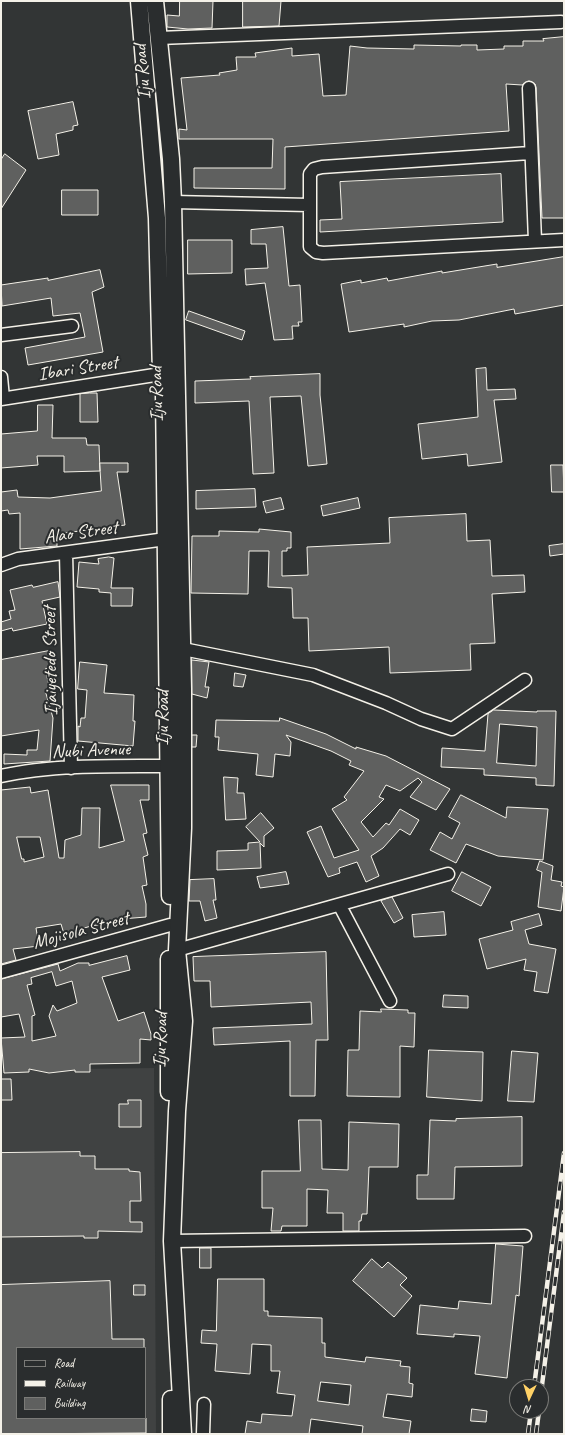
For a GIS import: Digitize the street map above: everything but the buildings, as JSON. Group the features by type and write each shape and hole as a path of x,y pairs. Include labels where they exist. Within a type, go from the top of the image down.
{"main road":[{"name":"Iju Road","path":"139,1 157,218 161,374 164,394 166,540 176,766 183,828 177,950 184,1021 177,1111 172,1241 183,1434"},
{"name":"Iju Road","path":"155,1 160,38 171,159 173,202 183,649 176,766 169,987 171,1434"}],"street":[{"path":"160,38 561,22"},
{"path":"529,88 530,153 535,241"},
{"path":"530,153 322,167 314,169 310,174 310,247 316,252 323,253 564,240"},
{"path":"173,202 309,205"},
{"path":"1,335 72,326"},
{"name":"Ibari Street","path":"2,398 161,374"},
{"path":"1,377 2,398"},
{"name":"Alao Street","path":"1,565 18,559 166,540"},
{"name":"Ijaiyetedo Street","path":"66,552 71,768"},
{"path":"183,649 313,675 386,703 421,720 452,730 525,680"},
{"name":"Nubi Avenue","path":"1,776 20,772 71,768 176,766"},
{"path":"177,950 340,906 448,874"},
{"path":"340,906 390,1001"},
{"name":"Mojisola Street","path":"1,972 170,925"},
{"path":"172,1241 525,1236"},
{"path":"203,1434 204,1404"}],"shaded area":[{"path":"154,1068 156,1434 1,1434 1,1070"}],"railway":[{"path":"535,1379 564,1153"},
{"path":"543,1379 564,1212"},
{"path":"528,1434 530,1419"},
{"path":"536,1434 538,1419"}]}
